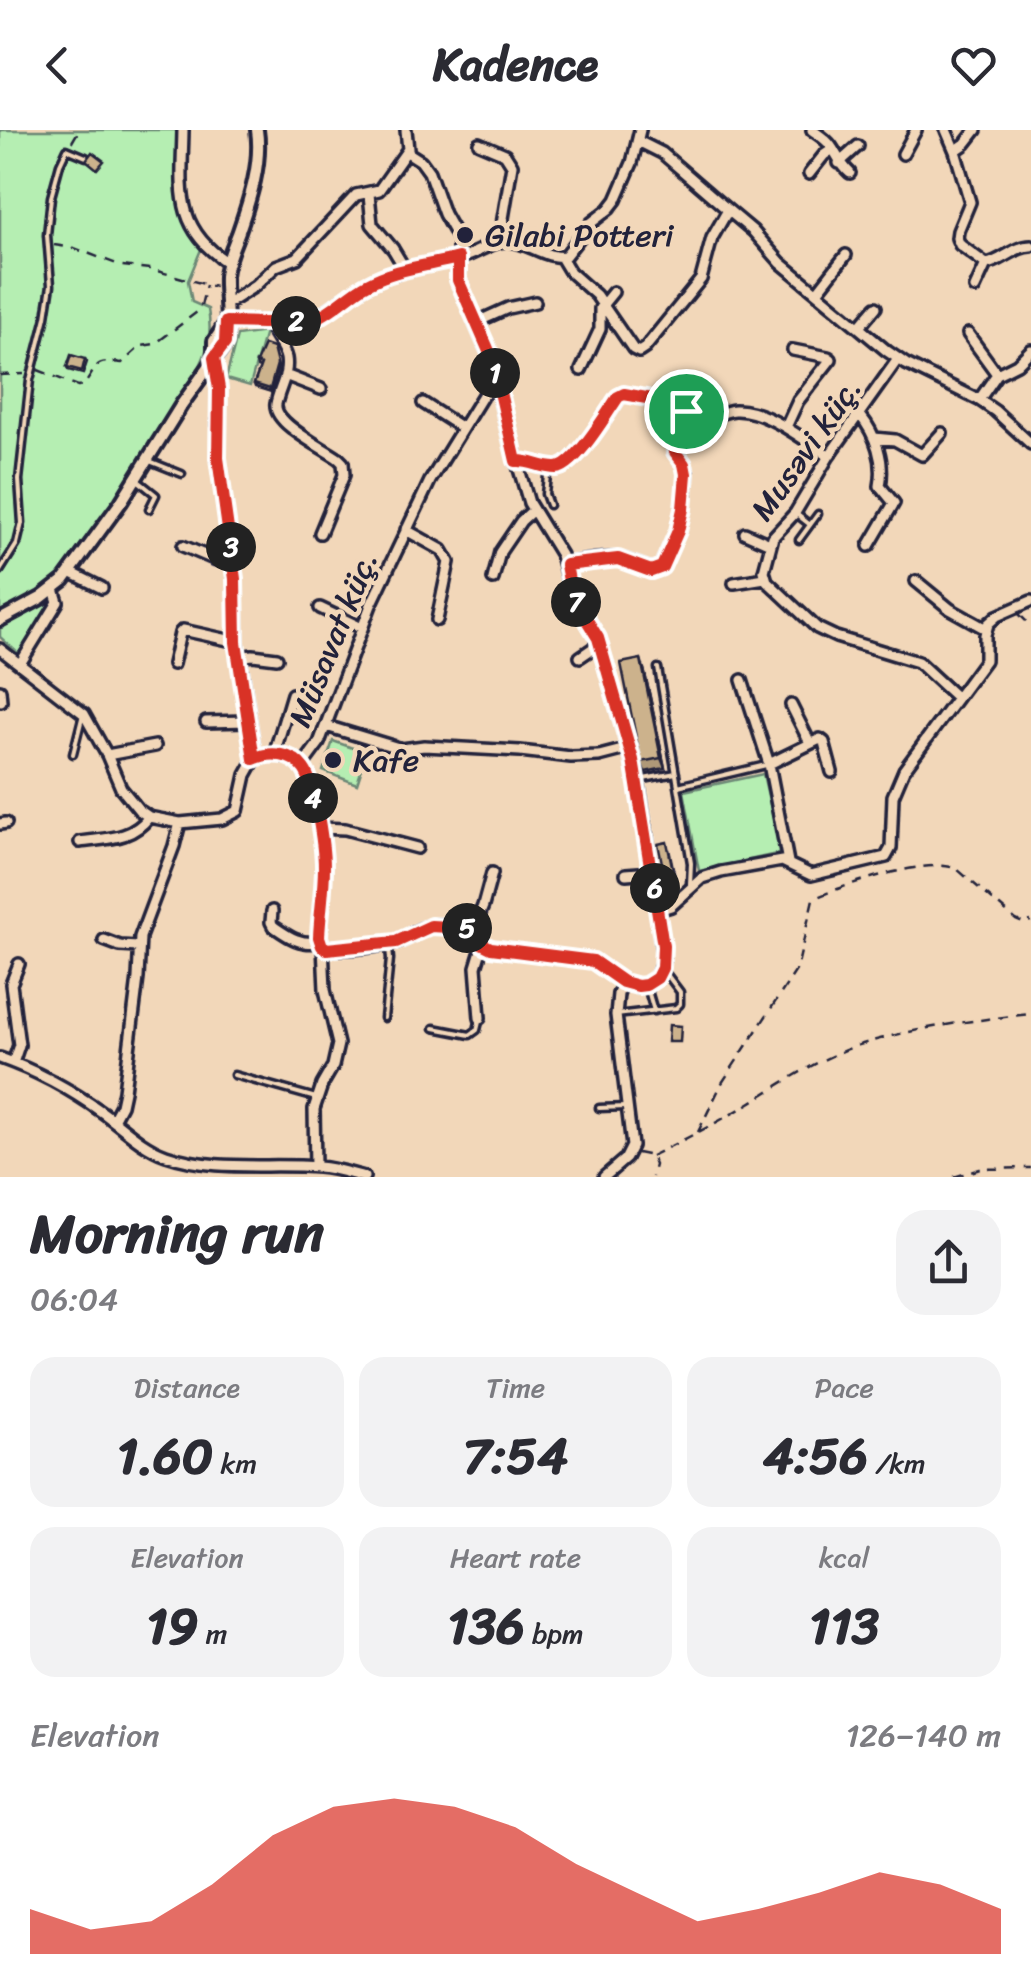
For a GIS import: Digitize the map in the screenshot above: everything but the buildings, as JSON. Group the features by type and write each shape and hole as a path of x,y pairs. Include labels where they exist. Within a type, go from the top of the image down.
{"street":[{"path":"182,130 182,196 186,216 203,244 228,264"},
{"path":"254,759 236,642 236,592 218,458 219,389 214,341 226,322 228,264 257,165 258,130"},
{"path":"228,303 255,286 271,268 297,258 356,195 379,190 407,152 406,130"},
{"path":"812,130 833,148 840,164 850,173"},
{"path":"904,154 916,130"},
{"path":"946,130 970,202 958,230 960,245 986,264 1031,246"},
{"path":"955,151 976,130"},
{"path":"560,258 612,205 632,163 639,135 753,232 773,255 898,359 979,400 1031,444"},
{"path":"478,144 505,154 512,165 499,242"},
{"path":"840,164 858,146"},
{"path":"808,174 833,148"},
{"path":"272,912 272,926 296,941 334,950 401,940 431,926 462,927 472,931 483,944 499,950 593,961 630,985 646,985 657,978 662,968 663,946 638,780 599,644 572,596 566,565 533,510 516,461 492,358 458,280 458,239 429,172 407,152"},
{"path":"369,194 372,224 405,269"},
{"path":"226,322 315,318 364,285 405,269 479,252 499,242 528,246 560,258 590,288 639,352 697,286 712,238 728,210"},
{"path":"817,292 846,255"},
{"path":"975,288 986,264"},
{"path":"581,370 600,329 602,303 613,292"},
{"path":"477,322 508,308 535,302"},
{"path":"859,327 876,307"},
{"path":"269,322 285,352 285,375 276,406 279,418 339,459 344,469 320,533"},
{"path":"968,334 997,374"},
{"path":"786,427 798,401 830,359 793,350"},
{"path":"979,400 997,374 1017,364 1031,350"},
{"path":"0,620 54,589 70,572 214,358"},
{"name":"Musəvi küç.","path":"764,578 770,544 777,531 794,513 898,359"},
{"path":"285,375 321,389"},
{"name":"Müsavat küç.","path":"315,1167 316,1098 333,1066 338,1044 325,990 321,944 324,862 320,828 302,766 326,726 379,586 430,481 486,390 497,383"},
{"path":"516,461 565,467 624,394 658,400 704,419 743,411 786,427 829,456"},
{"path":"424,403 462,428"},
{"path":"566,565 618,559 651,571 662,567 681,520 686,474 675,452 686,411"},
{"path":"860,415 873,433 882,462 880,486 894,503 869,546"},
{"path":"874,438 895,440 922,455 942,434"},
{"path":"493,579 500,552 521,520 533,510"},
{"path":"406,530 442,550 449,562 438,620"},
{"path":"744,533 770,544"},
{"path":"183,546 226,563 233,562"},
{"path":"70,572 102,588"},
{"path":"734,583 764,578 826,633 918,662 957,698"},
{"path":"916,581 950,609 986,630"},
{"path":"20,664 58,602 54,589"},
{"path":"658,910 671,906 706,876 773,862 788,862 812,874 882,859 889,854 896,784 985,660 986,630 992,619 1031,601"},
{"path":"320,608 362,628"},
{"path":"173,664 183,630 236,642"},
{"path":"580,657 599,644"},
{"path":"0,649 84,714 126,797 150,817 180,823 222,820 240,806 246,775 254,759 274,754 289,757 302,766"},
{"path":"238,657 278,658"},
{"path":"742,680 770,764 788,862"},
{"path":"0,690 1,701"},
{"path":"274,754 292,694"},
{"path":"791,705 810,743"},
{"path":"206,722 248,722"},
{"path":"326,726 402,749 424,746 520,751 572,758 630,748"},
{"path":"770,764 820,739 832,772"},
{"path":"107,755 155,746"},
{"path":"80,842 130,835 150,817"},
{"path":"113,1120 124,1091 138,947 180,823"},
{"path":"320,828 345,829 416,848"},
{"path":"626,874 652,872"},
{"path":"472,931 492,873"},
{"path":"104,940 138,947"},
{"path":"480,1018 476,967 483,944"},
{"path":"13,1063 19,1045 11,984 19,964"},
{"path":"604,1177 631,1151 616,1015 623,982"},
{"path":"0,1058 47,1076 139,1141 175,1158 230,1167 315,1167 364,1177"}],"lane":[{"path":"0,571 17,544 22,523 19,480 31,371 50,296 48,244 54,182 68,150 86,157"},
{"path":"147,460 182,474"},
{"path":"548,467 545,494 549,505"},
{"path":"136,479 156,495 149,509"},
{"path":"794,513 808,524"},
{"path":"800,540 818,514"},
{"path":"658,668 691,863 689,888"},
{"path":"73,754 84,714"},
{"path":"678,786 770,764"},
{"path":"638,780 676,772"},
{"path":"384,1018 388,943"},
{"path":"616,1015 676,1008 682,998 662,968"},
{"path":"646,985 654,1011"},
{"path":"434,1028 470,1035 477,1030 480,1018"},
{"path":"234,1075 316,1098"},
{"path":"599,1108 626,1107"}],"path":[{"path":"68,150 79,130"},
{"path":"48,244 226,290"},
{"path":"0,375 31,371 84,385 97,364 122,363 141,346 155,344 197,312 206,284"},
{"path":"1014,610 1031,626"},
{"path":"698,1132 722,1083 797,969 813,899 908,868 947,864 1016,920 1031,920"},
{"path":"631,1151 651,1156 853,1047 986,1018 1031,1014"},
{"path":"651,1156 655,1165 653,1177"},
{"path":"954,1177 980,1169 1031,1168"}],"green space":[{"path":"0,130 178,130 182,206 202,247 188,281 192,302 208,309 210,326 207,349 197,372 116,502 60,578 0,616"},
{"path":"265,332 250,386 226,379 237,336"},
{"path":"49,599 53,605 20,655 0,637 0,626"},
{"path":"333,741 367,753 357,784 323,771"},
{"path":"763,774 781,853 699,871 684,791"}],"place":[{"name":"Gilabi Potteri","path":"465,235"},
{"name":"Kafe","path":"333,760"}],"route":[{"path":"458,258 458,280 492,358 516,461 565,467 624,394 658,400 686,411 675,452 686,474 681,520 662,567 651,571 618,559 566,565 572,596 598,638 638,780 663,946 662,968 657,978 646,985 630,985 593,961 491,948 462,927 424,927 388,943 334,950 322,946 319,937 323,848 306,771 296,761 281,755 266,754 254,759 248,722 236,642 235,579 218,458 219,389 214,358 225,343 226,322 315,318 354,291 394,272 458,258"}]}
